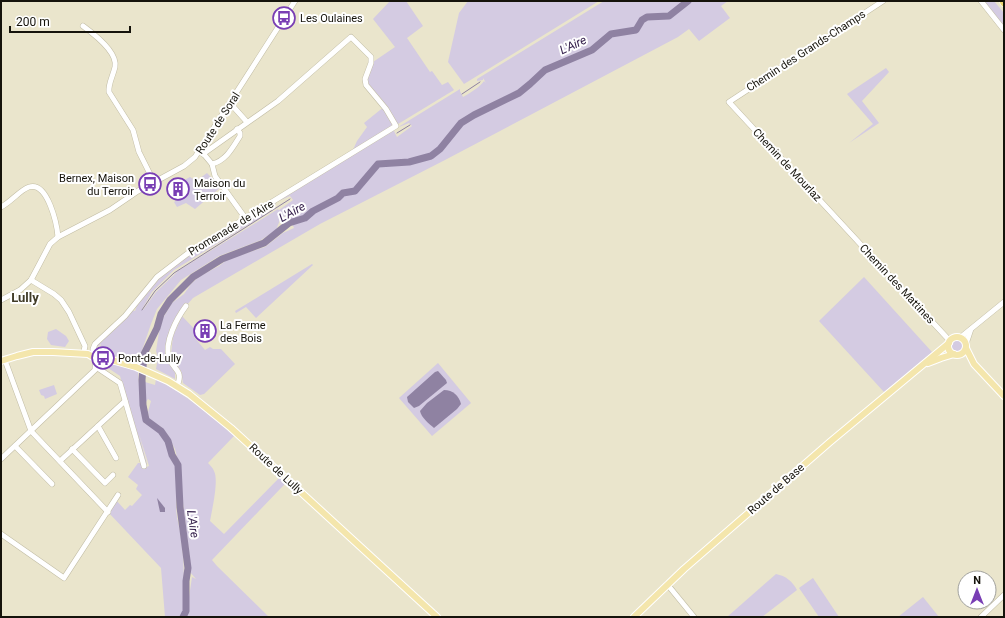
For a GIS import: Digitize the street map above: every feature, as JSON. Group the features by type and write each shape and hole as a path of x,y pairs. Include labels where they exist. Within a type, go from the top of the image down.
{"main road":[{"path":"974,364 956,355 949,349 949,342 954,337 961,337 965,340 974,364 1004,396"},
{"name":"Route de Base","path":"634,617 667,584 825,446 949,342"},
{"path":"956,355 964,352 966,346"},
{"name":"Route de Lully","path":"3,363 17,356 33,352 81,354 108,359 144,369 168,381 194,398 231,428 437,617"},
{"name":"Route de Base","path":"923,365 941,358 956,355"},
{"name":"Route de Lully","path":"3,363 39,356 95,357"}],"street":[{"name":"Route de Soral","path":"1,300 20,290 31,280 50,244 58,237 105,212 187,164 202,152 230,103 295,1"},
{"name":"Chemin des Grands-Champs","path":"729,102 883,1"},
{"path":"981,1 1004,30"},
{"path":"83,26 94,34 113,54 115,67 109,92 133,130 139,152 154,182"},
{"name":"Promenade de l'Aire","path":"95,357 93,349 95,344 125,316 160,274 187,254 396,126 386,109 366,85 365,79 372,63 371,57 351,37 278,101 248,122"},
{"name":"Chemin de Mourlaz","path":"729,102 845,228"},
{"path":"230,103 248,122 202,152 212,164 215,176 246,219"},
{"path":"212,164 217,163 230,152 240,136 237,129"},
{"path":"1,206 29,187 34,187 42,192 49,202 57,228 58,237"},
{"path":"57,228 67,232"},
{"name":"Chemin des Mattines","path":"845,228 949,342"},
{"path":"31,280 54,294 64,304 85,346 84,351 81,354"},
{"path":"961,337 1004,302"},
{"path":"176,386 179,381 179,374 170,359 169,347 175,324 186,306"},
{"path":"966,346 971,329"},
{"path":"1,457 15,446 95,370 95,357"},
{"path":"3,363 31,431 108,512"},
{"path":"96,367 119,382 144,466"},
{"path":"60,461 125,401"},
{"path":"98,426 116,458"},
{"path":"15,446 52,484"},
{"path":"72,449 105,482 113,475"},
{"path":"1,534 64,578 118,495"},
{"path":"667,584 694,617"},
{"path":"981,617 1004,596"}],"shaded area":[{"path":"390,1 406,1 423,26 407,38 430,72 432,71 442,85 448,82 454,90 352,152 357,141 367,127 364,123 385,106 366,82 373,62 395,47 373,19"},
{"path":"468,1 599,1 464,84 448,62 459,13"},
{"path":"604,1 728,1 721,6 730,18 699,41 689,29 678,37 320,224 193,298 186,306 184,305 174,322 167,349 175,372 175,379 156,369 158,358 156,351 159,332 163,318 172,303 184,294 191,284 200,276 219,266 228,259 265,247 283,233 294,228 288,214 280,220 276,230 261,240 219,256 181,280 157,309 138,362 126,359 128,367 138,371 144,423 156,428 163,435 177,468 176,510 183,555 184,611 182,617 165,617 161,568 108,512 116,500 125,510 130,505 132,506 142,495 136,489 138,485 128,477 138,463 141,463 144,468 149,466 139,434 147,464 145,465 120,376 108,368 106,370 101,366 101,362 120,365 120,357 99,352 101,344 97,347 96,346 132,310 135,311 141,298 149,287 182,258 274,202 276,204 261,217 174,270 152,292 142,309 143,310 156,292 178,271 293,200 290,196 281,200 280,199 394,129 397,137 412,126 409,123 399,127 400,126 460,89 463,97 469,94 484,81 486,83 483,78 483,80 477,81 477,79"},
{"path":"983,1 994,1 1004,13 1004,28"},
{"path":"886,68 889,72 862,101 879,123 849,143 873,124 847,94"},
{"path":"207,173 221,187 195,209 186,203 177,207 174,202 188,193 181,182 190,177 196,181"},
{"path":"312,264 313,265 256,318 246,307 236,313 235,311"},
{"path":"864,277 932,352 884,392 819,321"},
{"path":"182,316 199,334 194,337 205,350 210,347 213,349 221,349 235,364 204,394 200,395 183,383 181,371 172,359 171,354 173,336"},
{"path":"56,329 66,336 69,341 65,347 51,345 47,339 48,332"},
{"path":"959,340 962,341 962,351 955,352 952,351 951,344 952,341"},
{"path":"438,363 471,403 432,436 399,398"},
{"path":"438,371 447,383 419,406 414,408 408,402 407,397"},
{"path":"156,379 187,398 234,436 208,463 214,470 216,481 210,521 224,534 280,477 285,481 285,484 212,560 269,617 186,617 192,577 196,579 190,572 191,569 181,493 181,465 167,434 160,426 157,426 149,419 148,412 151,401 148,399 146,402 144,401 145,382 155,385"},
{"path":"54,385 57,394 45,399 39,390"},
{"path":"444,390 455,394 459,398 461,404 434,428 424,418 420,411 427,403"},
{"path":"157,498 165,508 165,512 160,512"},
{"path":"776,574 788,579 797,590 762,617 727,617"},
{"path":"813,578 839,617 819,617 799,588"},
{"path":"923,597 939,617 898,617"}],"waterway":[{"name":"L'Aire","path":"183,617 186,611 186,581 188,568 180,507 178,465 172,455 168,441 161,431 146,420 143,405 142,380 144,354 157,328 161,314 170,300 193,277 222,259 264,243 289,223 305,218 313,211 338,198 343,193 355,191 378,164 409,162 431,156 440,149 461,123 519,93 545,70 592,50 611,34 636,30 642,20 647,17 669,16 688,1"},
{"path":"462,94 480,82"},
{"path":"397,133 410,125"},
{"path":"142,310 155,291 174,273 290,199"}],"place":[{"name":"Les Oulaines","path":"284,18"},
{"name":"Bernex, Maison du Terroir","path":"150,184"},
{"name":"Maison du Terroir","path":"178,189"},
{"name":"La Ferme des Bois","path":"205,331"},
{"name":"Pont-de-Lully","path":"103,358"}],"district":[{"name":"Lully","path":"25,297"}]}
